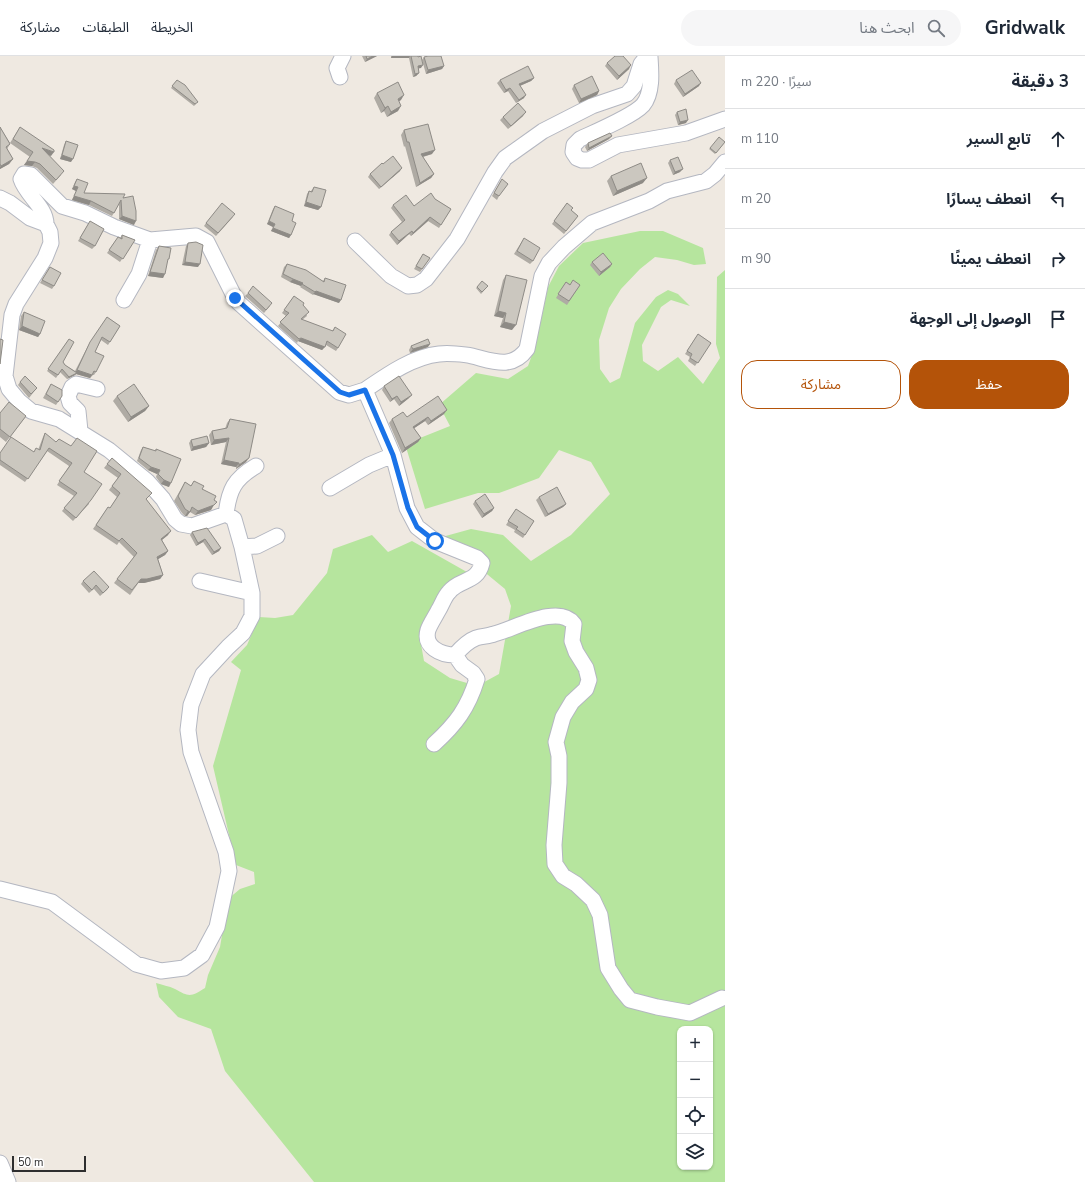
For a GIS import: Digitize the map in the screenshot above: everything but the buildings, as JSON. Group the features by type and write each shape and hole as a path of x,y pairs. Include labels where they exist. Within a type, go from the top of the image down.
{"street":[{"path":"340,77 337,68 343,56"},
{"path":"355,241 391,276 408,286 417,284 426,279 457,239 505,158 550,128 592,106 627,94 634,86 641,64 645,59 651,56 649,90 643,104 632,114 580,139 574,145 573,152 577,158 589,160 618,145 686,133 725,119"},
{"path":"226,514 192,526 181,524 175,519 163,498 147,481 109,450 59,419 31,411 8,389 5,376 12,315 16,304 45,258 51,243 50,232 46,224 46,216 23,186 21,179 24,174 31,175 62,206 85,213 114,228 150,240 196,236 207,242 235,298 239,303 340,392 349,395 365,390 414,360 439,354 471,356 495,363 509,362 522,356 527,348 542,276 549,263 564,247 584,232 592,223 667,192 706,181 715,174 725,162"},
{"path":"0,198 10,203 30,218 46,224"},
{"path":"124,300 138,274 150,240"},
{"path":"80,431 78,411 70,403 68,396 72,387 76,384 97,389"},
{"path":"365,390 393,455 408,508 417,527 435,541 477,558 482,563 480,571 474,578 458,585 449,592 428,629 427,638 433,649 446,655 455,655 464,645 476,638 494,634 532,620 560,616 570,618 574,624 572,641 576,652 586,668 589,680 586,689 572,702 562,717 556,742 559,756 559,783 554,846 555,864 563,876 576,884 593,900 600,915 608,968 630,1000 690,1013 722,998"},
{"path":"330,488 369,464 393,455"},
{"path":"226,514 228,498 236,482 242,474 256,466"},
{"path":"0,889 52,902 136,964 161,971 184,968 202,955 217,927 229,871 226,852 191,752 188,730 191,705 204,674 228,647 243,633 252,616 252,593 242,547 234,519 226,514"},
{"path":"242,547 258,546 277,536"},
{"path":"200,581 252,593"},
{"path":"434,744 447,733 461,716 471,697 477,679 462,665 455,655"},
{"path":"0,1163 8,1182"}],"green space":[{"path":"640,231 663,231 703,248 706,264 694,265 677,260 655,257 640,269 621,289 609,308 599,340 600,369 610,383 620,378 635,323 656,297 668,290 678,294 690,306 671,300 661,307 642,345 643,361 658,371 678,357 703,384 720,358 716,344 717,277 725,270 725,1182 314,1182 225,1071 211,1029 178,1017 159,997 156,983 170,987 187,995 196,993 205,988 208,975 220,947 228,899 240,889 255,884 254,872 236,865 213,766 241,670 231,662 247,645 259,617 275,618 293,615 327,573 333,549 372,535 388,552 412,541 474,576 473,585 463,591 446,593 431,612 419,633 424,661 450,678 477,686 499,674 511,606 505,589 442,537 471,529 503,535 531,561 571,535 610,494 591,462 559,450 539,478 499,493 478,493 425,509 405,444 450,426 439,405 476,373 508,379 528,366 536,344 548,287 559,266 583,243"}],"route":[{"path":"235,298 340,392 349,395 365,390 393,455 408,508 417,527 435,541"}]}
